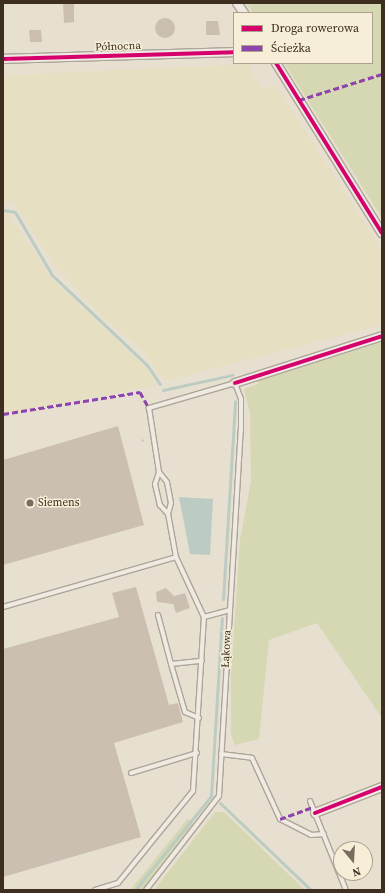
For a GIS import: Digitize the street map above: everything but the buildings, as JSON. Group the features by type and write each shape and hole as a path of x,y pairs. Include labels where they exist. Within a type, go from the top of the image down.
{"street":[{"path":"237,3 243,12"},
{"name":"Północna","path":"3,59 233,52"},
{"path":"277,64 382,233"},
{"path":"235,383 382,336"},
{"path":"316,813 382,787"}],"lane":[{"path":"168,514 160,505 156,484 159,472 149,408 235,383"},
{"name":"Łąkowa","path":"146,890 214,806 220,789 242,415 235,383"},
{"path":"95,890 118,883 193,791 197,753 204,617 176,557 168,514 171,503 167,482 159,472"},
{"path":"3,606 176,557"},
{"path":"204,617 230,610"},
{"path":"158,615 185,712 199,718"},
{"path":"171,664 202,661"},
{"path":"131,773 197,753"},
{"path":"221,754 252,758 280,819 311,835 324,834"},
{"path":"310,801 346,890"}],"shaded area":[{"path":"248,64 261,89 276,85 382,250 382,325 165,381 143,351 104,318 57,268 13,202 3,202 3,75"},
{"path":"3,214 8,214 52,279 148,370 156,386 3,413"},
{"path":"179,497 213,499 210,555 190,554"}],"green space":[{"path":"246,3 382,3 382,218 285,64 373,64 373,12 252,12"},
{"path":"382,342 382,718 317,623 269,640 259,739 235,745 231,735 231,675 240,540 251,481 250,413 244,389 258,384 258,381"},
{"path":"215,812 224,812 305,890 154,890"},
{"path":"188,818 194,825 143,890 130,890"}],"waterway":[{"path":"3,210 15,212 52,275 147,365 160,384"},
{"path":"163,390 232,375"},
{"path":"223,599 235,401"},
{"path":"135,890 211,796 222,618"},
{"path":"220,803 311,890"}],"marked path":[{"path":"299,100 382,74"},
{"path":"3,414 140,392 149,408"},
{"path":"280,819 313,807"}],"cycle path":[{"path":"3,59 233,52"},
{"path":"277,64 382,233"},
{"path":"235,383 382,336"},
{"path":"315,813 382,787"}],"place":[{"name":"Siemens","path":"30,503"}]}
